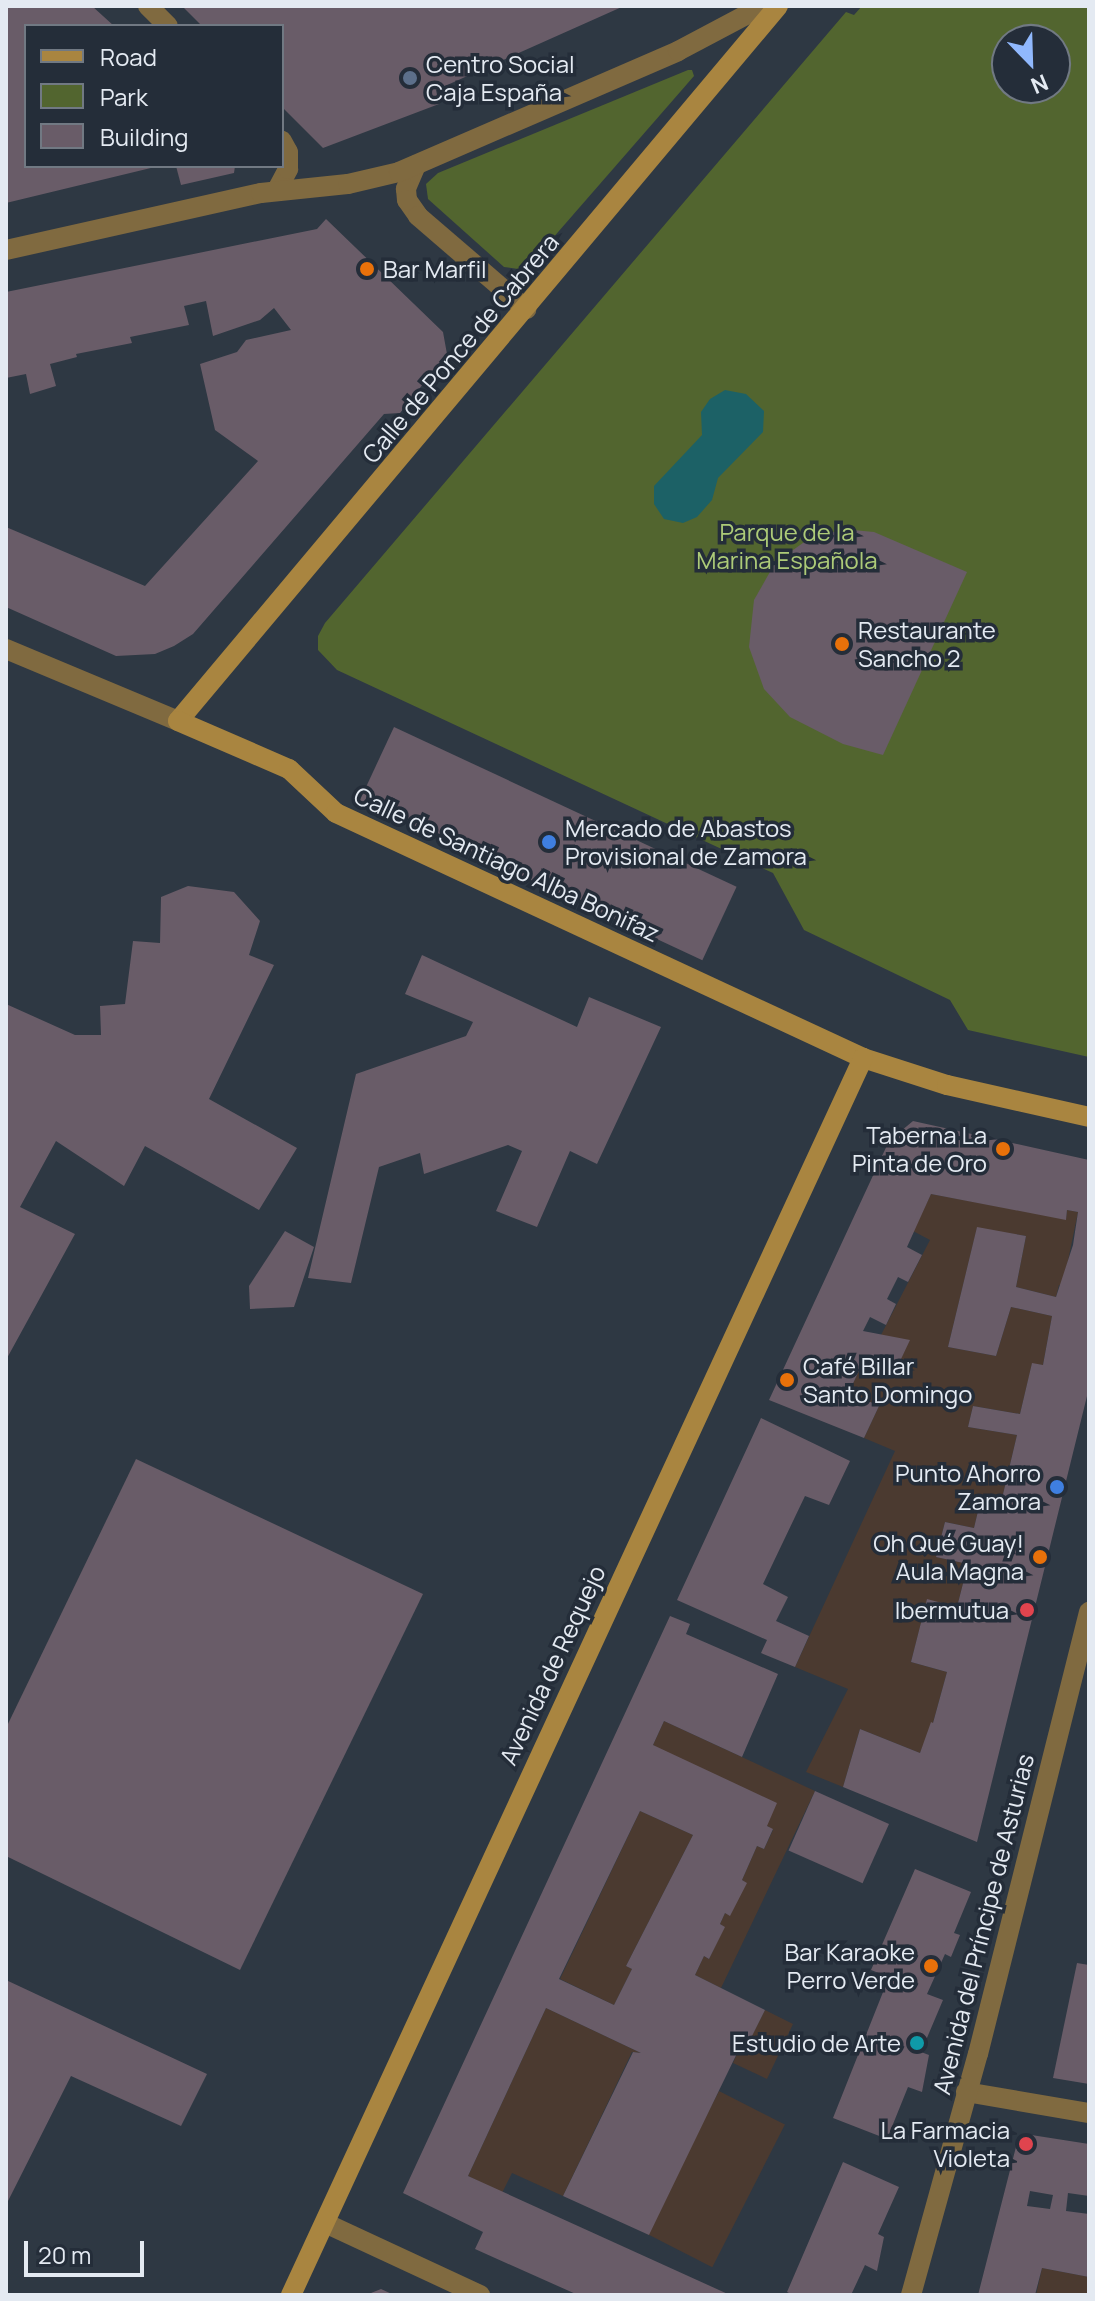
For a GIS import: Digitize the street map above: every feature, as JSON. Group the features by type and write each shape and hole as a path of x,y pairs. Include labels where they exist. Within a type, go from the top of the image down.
{"main road":[{"name":"Calle de Ponce de Cabrera","path":"178,721 778,6"},
{"name":"Calle de Santiago Alba Bonifaz","path":"178,721 289,769 336,813 863,1058 947,1085 1089,1117"},
{"name":"Avenida de Requejo","path":"291,2295 798,1191 863,1058"}],"street":[{"path":"148,6 166,24"},
{"path":"6,250 277,190 363,182 416,165 678,51 763,6"},
{"path":"277,190 288,169 288,152 284,145"},
{"path":"416,165 406,189 407,200 418,216 526,309"},
{"name":"Calle de Santiago Alba Bonifaz","path":"6,649 178,721"},
{"name":"Avenida del Príncipe de Asturias","path":"911,2295 1089,1612"},
{"path":"966,2092 1089,2113"},
{"path":"325,2223 480,2295"}],"shaded area":[{"path":"725,390 746,394 764,411 763,432 718,478 712,500 697,517 683,523 664,519 654,504 654,486 702,435 701,412 710,399"},
{"path":"931,1194 1066,1219 1067,1210 1078,1212 1063,1285 1059,1285 1056,1297 1016,1287 1026,1236 977,1228 948,1347 996,1356 1011,1307 1052,1316 1043,1365 1032,1364 1020,1414 973,1406 968,1427 1017,1435 1000,1507 980,1503 974,1528 945,1522 936,1557 968,1564 957,1607 927,1600 911,1662 947,1672 933,1723 920,1753 860,1729 843,1787 806,1772 848,1689 795,1667 895,1451 864,1438 879,1406 849,1392 864,1360 894,1373 909,1341 881,1335 930,1240 913,1231"},
{"path":"664,1721 815,1791 721,1988 695,1975 704,1956 709,1959 724,1927 720,1924 725,1913 730,1915 746,1883 742,1880 757,1846 764,1849 773,1830 653,1745"},
{"path":"640,1811 693,1835 626,1966 632,1969 614,2005 560,1979"},
{"path":"546,2008 641,2053 632,2052 563,2196 512,2173 502,2193 468,2176"},
{"path":"765,2010 793,2024 767,2079 733,2063 742,2043 747,2045"},
{"path":"719,2091 785,2125 712,2267 646,2234"},
{"path":"1042,2268 1089,2277 1089,2295 1036,2295"}],"green space":[{"name":"Parque de la Marina Española","path":"862,6 1089,6 1089,1057 968,1030 950,1000 804,930 773,873 337,670 318,650 318,636 325,623 846,12 854,15"},
{"path":"692,70 694,76 525,270 504,267 428,199 426,184 438,173"}],"building":[{"path":"6,6 92,6 112,24 24,24 24,168 151,168 6,203"},
{"path":"182,6 624,6 436,90 439,104 323,148 284,109 284,24 200,24"},
{"path":"177,168 235,168 234,173 181,185"},
{"path":"326,219 443,332 447,354 400,413 384,414 193,634 174,646 155,654 116,656 6,607 6,527 145,586 258,461 215,430 200,364 237,352 246,340 291,330 274,308 260,320 213,336 206,301 184,306 189,325 130,337 132,343 76,354 77,357 50,364 56,386 30,394 26,374 6,378 6,292 317,229"},
{"name":"Restaurante Sancho 2","path":"853,530 874,532 967,572 883,755 843,744 790,717 764,689 749,647 754,600 775,563 807,540 825,533"},
{"name":"Mercado de Abastos Provisional de Zamora","path":"394,727 737,887 702,960 360,800"},
{"path":"188,886 234,892 260,921 249,955 274,965 209,1099 297,1148 259,1210 145,1146 124,1186 56,1141 20,1207 75,1234 6,1360 6,1004 75,1035 101,1035 100,1006 125,1004 133,941 160,943 161,897"},
{"path":"422,955 577,1027 589,997 661,1027 597,1164 570,1151 537,1227 496,1211 522,1151 508,1145 424,1174 420,1153 379,1167 351,1283 308,1278 356,1074 466,1036 473,1022 405,994"},
{"path":"913,1121 1089,1160 1089,1388 977,1842 843,1787 860,1729 920,1753 933,1723 947,1672 911,1662 927,1599 957,1607 968,1564 936,1557 945,1522 974,1528 980,1503 1000,1507 1017,1435 968,1427 973,1406 1020,1414 1032,1363 1043,1365 1052,1316 1011,1307 996,1356 948,1347 977,1227 1026,1236 1016,1287 1056,1297 1073,1245 1078,1212 1067,1210 1066,1220 931,1194 907,1247 922,1255 908,1282 898,1277 887,1299 896,1304 886,1325 870,1317 863,1331 910,1340 894,1374 864,1360 849,1392 879,1406 864,1438 769,1400 889,1141"},
{"path":"285,1231 314,1247 294,1307 250,1309 249,1286"},
{"path":"761,1418 850,1461 829,1505 805,1496 763,1584 788,1597 776,1621 809,1636 795,1667 761,1653 767,1640 677,1600"},
{"path":"136,1459 423,1594 240,1970 6,1856 6,1728"},
{"path":"670,1616 690,1624 686,1634 778,1674 742,1757 664,1721 653,1745 777,1803 767,1826 773,1829 764,1849 757,1846 742,1880 747,1883 730,1916 725,1913 720,1924 725,1927 709,1959 704,1956 695,1975 765,2010 747,2046 742,2043 649,2235 563,2196 633,2052 641,2053 546,2008 468,2176 730,2295 578,2295 475,2249 483,2232 403,2193","holes":["640,1811 693,1835 626,1966 632,1969 614,2005 559,1979"]},
{"path":"815,1791 889,1824 863,1883 789,1850"},
{"path":"915,1869 971,1892 954,1933 960,1935 951,1957 945,1954 927,1994 943,2000 921,2052 929,2055 922,2092 908,2087 887,2139 833,2118 889,1977 871,1970"},
{"path":"1077,1963 1089,1965 1089,2084 1053,2078"},
{"path":"6,1980 207,2074 181,2126 71,2076 6,2205"},
{"path":"1025,2134 1089,2144 1089,2196 1068,2193 1066,2211 1089,2214 1089,2277 1042,2268 1035,2295 978,2295 1018,2139","holes":["1030,2191 1053,2195 1050,2209 1027,2206"]},
{"path":"843,2162 899,2187 878,2234 884,2237 877,2271 865,2265 851,2295 793,2295 787,2292"},
{"path":"381,2289 394,2295 366,2295"}],"place":[{"name":"Centro Social Caja España","path":"410,78"},
{"name":"Bar Marfil","path":"367,269"},
{"name":"Restaurante Sancho 2","path":"842,644"},
{"name":"Mercado de Abastos Provisional de Zamora","path":"549,842"},
{"name":"Taberna La Pinta de Oro","path":"1003,1149"},
{"name":"Café Billar Santo Domingo","path":"787,1380"},
{"name":"Punto Ahorro Zamora","path":"1057,1487"},
{"name":"Oh Qué Guay! Aula Magna","path":"1040,1557"},
{"name":"Ibermutua","path":"1027,1610"},
{"name":"Bar Karaoke Perro Verde","path":"931,1966"},
{"name":"Estudio de Arte","path":"917,2043"},
{"name":"La Farmacia Violeta","path":"1026,2144"}]}
